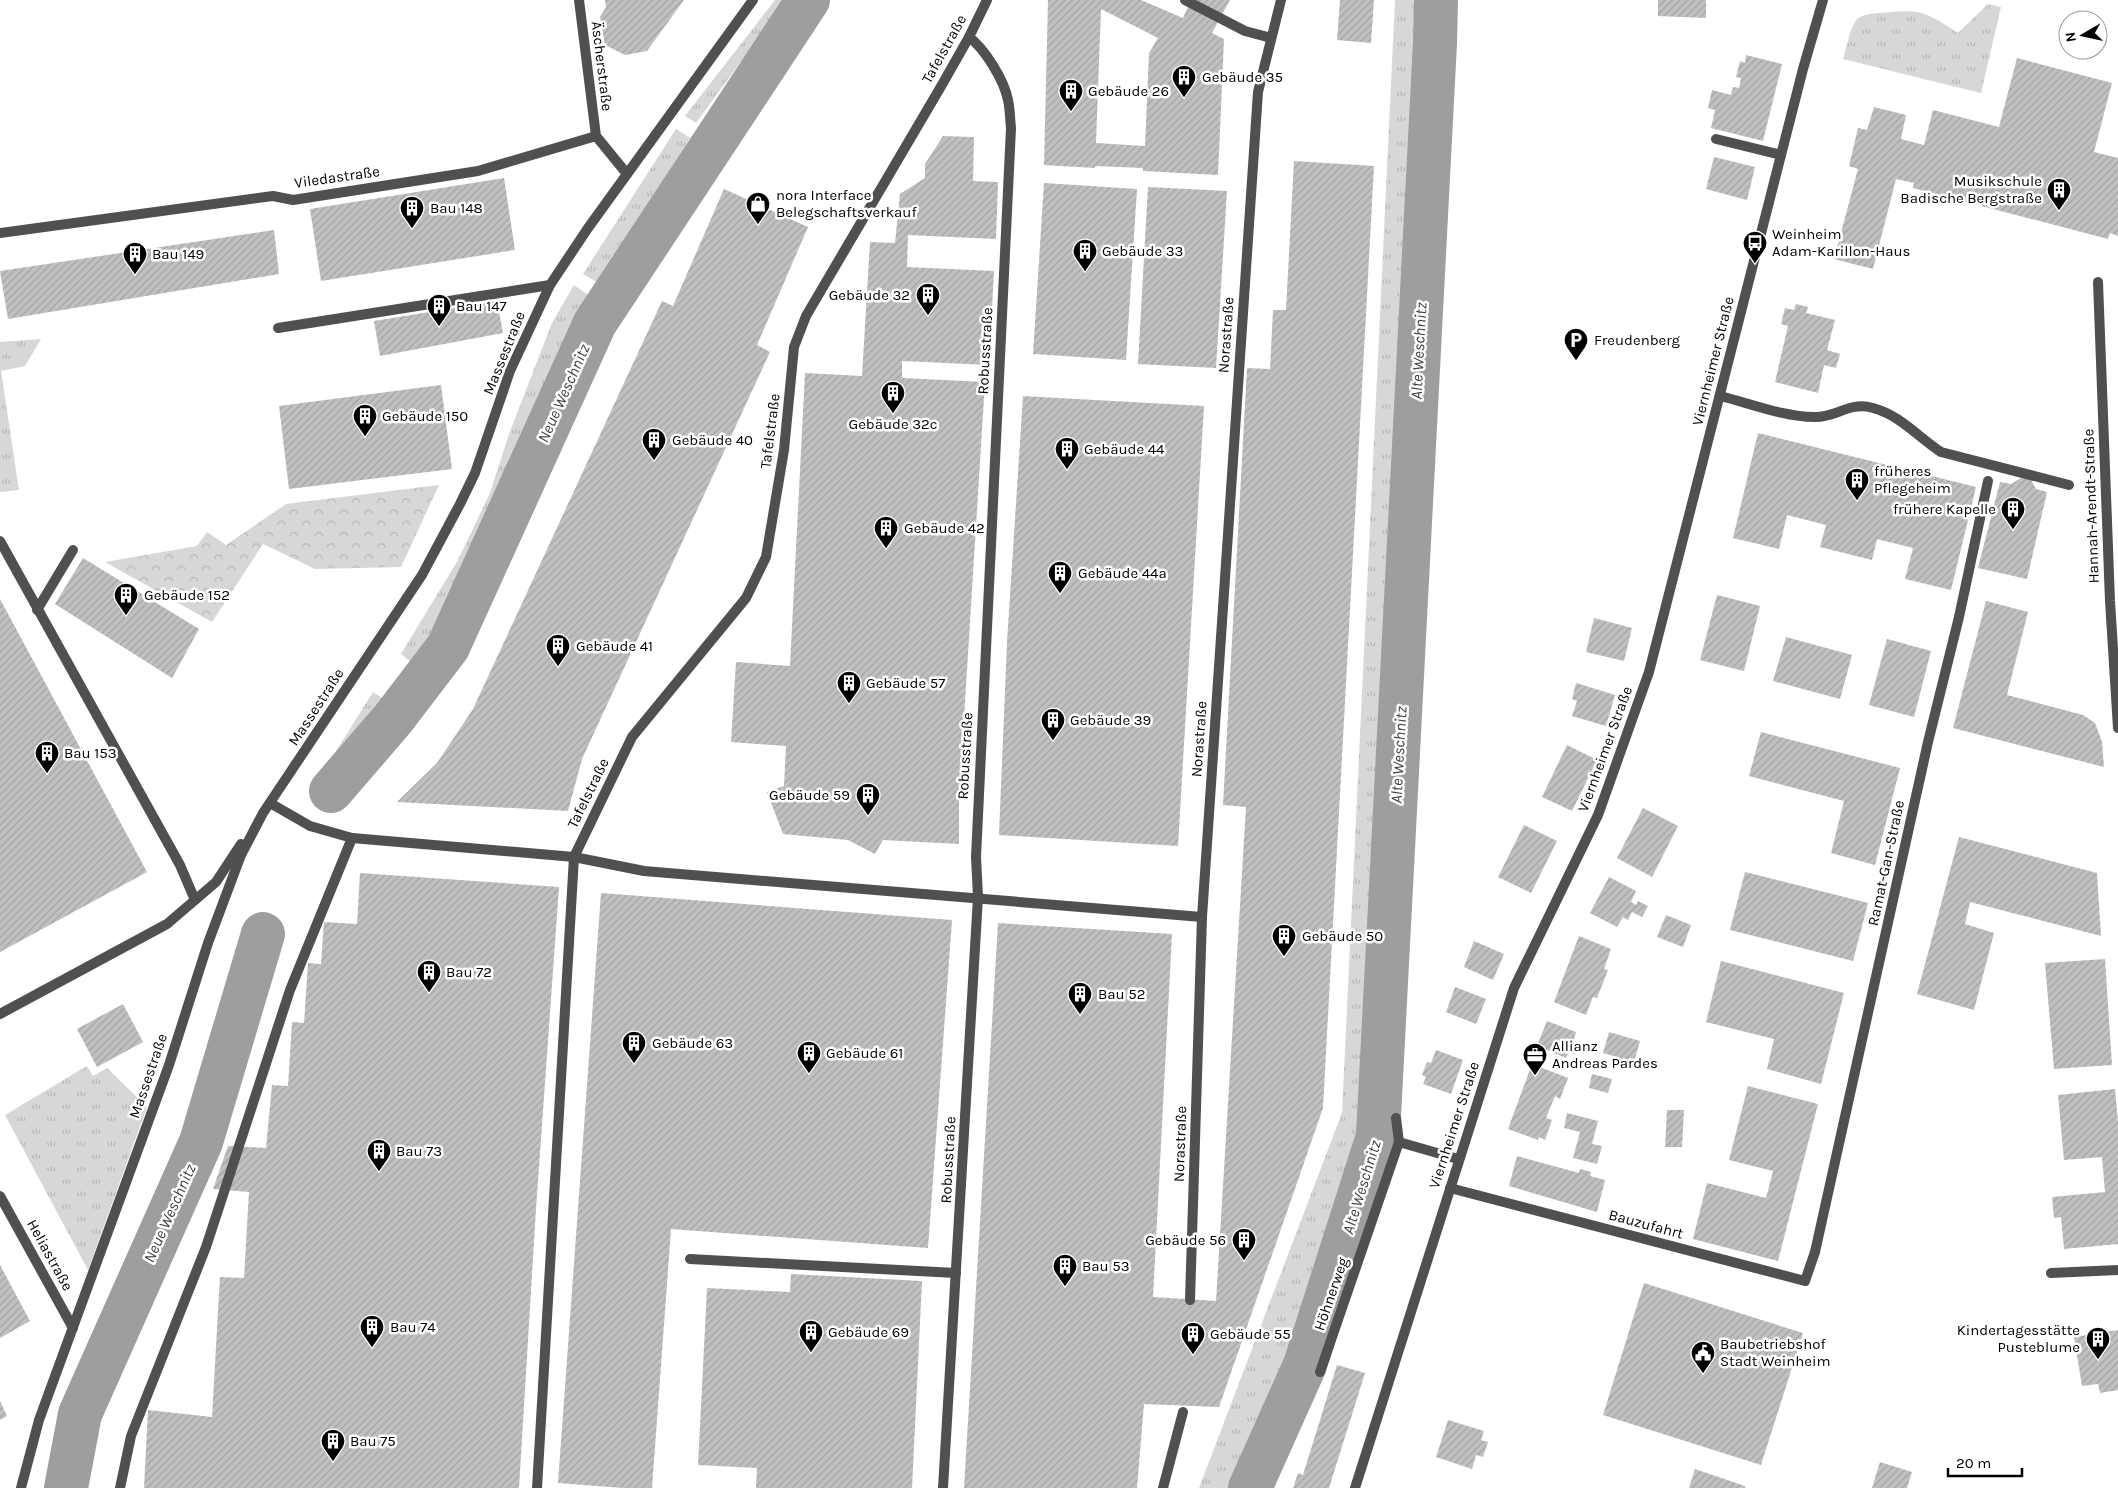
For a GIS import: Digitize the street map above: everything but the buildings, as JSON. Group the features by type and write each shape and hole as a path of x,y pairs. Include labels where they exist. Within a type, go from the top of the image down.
{"street":[{"name":"Äscherstraße","path":"579,0 596,136"},
{"name":"Massestraße","path":"20,1488 39,1420 169,1065 215,924 242,854 263,813 422,575 452,520 475,473 510,371 550,285 627,174 753,0"},
{"name":"Tafelstraße","path":"574,857 632,737 746,598 761,569 766,557 784,450 794,347 806,316 969,37 987,0"},
{"path":"1185,0 1245,31 1271,38"},
{"name":"Norastraße","path":"1190,1300 1202,917 1258,92 1280,0"},
{"name":"Viernheimer Straße","path":"1354,1488 1514,988 1598,815 1649,672 1781,155 1823,0"},
{"name":"Robusstraße","path":"944,1488 978,897 976,857 1011,128 1008,99 995,69 977,43 969,37"},
{"path":"596,136 627,174"},
{"name":"Viledastraße","path":"0,233 273,196 293,200 468,172 596,136"},
{"path":"1716,139 1781,155"},
{"name":"Hannah-Arendt-Straße","path":"2098,282 2110,601 2118,728"},
{"path":"278,328 550,285"},
{"path":"1720,396 1800,416 1830,416 1844,408 1860,405 1876,408 1902,422 1924,441 1941,452 2069,485"},
{"name":"Ramat-Gan-Straße","path":"1815,1252 1988,481"},
{"path":"0,541 180,865 195,900"},
{"path":"37,610 73,550"},
{"path":"270,803 310,826 352,838 574,857 644,871 978,897 1202,917"},
{"path":"0,1014 167,924 216,882 263,813"},
{"path":"120,1488 131,1436 206,1247 290,990 352,838"},
{"path":"537,1488 574,857"},
{"name":"Höhnerweg","path":"1320,1372 1399,1142 1396,1118"},
{"path":"1399,1142 1458,1159"},
{"name":"Bauzufahrt","path":"1450,1188 1805,1281 1815,1252"},
{"name":"Heliastraße","path":"0,1196 73,1328"},
{"path":"690,1259 956,1273"},
{"path":"2051,1273 2118,1270"},
{"path":"1163,1488 1183,1412"}],"green space":[{"path":"775,0 786,0 696,123 685,116"},
{"path":"1395,0 1456,0 1435,291 1429,517 1388,1127 1261,1488 1199,1488 1342,1113"},
{"path":"1988,4 2001,7 1981,93 1843,59 1853,25 1862,16 1904,11 1921,13 1958,33"},
{"path":"676,129 690,138 600,284 583,274"},
{"path":"574,285 594,299 556,369 534,433 473,571 416,666 401,654 458,560 490,493 509,434 552,323"},
{"path":"41,339 25,366 1,371 19,490 0,492 0,342"},
{"path":"439,485 401,567 315,569 263,544 212,622 105,562 197,546 207,532 226,545 286,504"},
{"path":"373,692 388,702 337,783 321,775"},
{"path":"87,1066 93,1076 107,1068 147,1107 88,1270 5,1115"}],"waterway":[{"name":"Neue Weschnitz","path":"331,791 393,719 448,647 595,323 808,0"},
{"name":"Alte Weschnitz","path":"1250,1488 1305,1365 1378,1136 1436,0"},
{"name":"Neue Weschnitz","path":"66,1488 80,1414 201,1142 263,934"}],"place":[{"name":"Gebäude 35","path":"1184,98"},
{"name":"Gebäude 26","path":"1071,112"},
{"name":"Musikschule Badische Bergstraße","path":"2059,211"},
{"name":"nora Interface Belegschaftsverkauf","path":"758,225"},
{"name":"Bau 148","path":"412,229"},
{"name":"Weinheim Adam-Karillon-Haus","path":"1755,264"},
{"name":"Gebäude 33","path":"1085,272"},
{"name":"Bau 149","path":"135,275"},
{"name":"Gebäude 32","path":"928,316"},
{"name":"Bau 147","path":"439,327"},
{"name":"Freudenberg","path":"1576,361"},
{"name":"Gebäude 32c","path":"893,414"},
{"name":"Gebäude 150","path":"365,437"},
{"name":"Gebäude 40","path":"654,461"},
{"name":"Gebäude 44","path":"1067,470"},
{"name":"früheres Pflegeheim","path":"1857,501"},
{"name":"frühere Kapelle","path":"2013,530"},
{"name":"Gebäude 42","path":"886,549"},
{"name":"Gebäude 44a","path":"1060,594"},
{"name":"Gebäude 152","path":"126,616"},
{"name":"Gebäude 41","path":"558,667"},
{"name":"Gebäude 57","path":"849,704"},
{"name":"Gebäude 39","path":"1053,741"},
{"name":"Bau 153","path":"47,774"},
{"name":"Gebäude 59","path":"868,816"},
{"name":"Gebäude 50","path":"1284,957"},
{"name":"Bau 72","path":"429,993"},
{"name":"Bau 52","path":"1080,1015"},
{"name":"Gebäude 63","path":"634,1064"},
{"name":"Gebäude 61","path":"809,1074"},
{"name":"Allianz Andreas Pardes","path":"1535,1076"},
{"name":"Bau 73","path":"379,1172"},
{"name":"Gebäude 56","path":"1244,1261"},
{"name":"Bau 53","path":"1065,1287"},
{"name":"Bau 74","path":"372,1348"},
{"name":"Gebäude 69","path":"811,1353"},
{"name":"Gebäude 55","path":"1193,1355"},
{"name":"Kindertagesstätte Pusteblume","path":"2098,1360"},
{"name":"Baubetriebshof Stadt Weinheim","path":"1703,1374"},
{"name":"Bau 75","path":"333,1462"}]}
